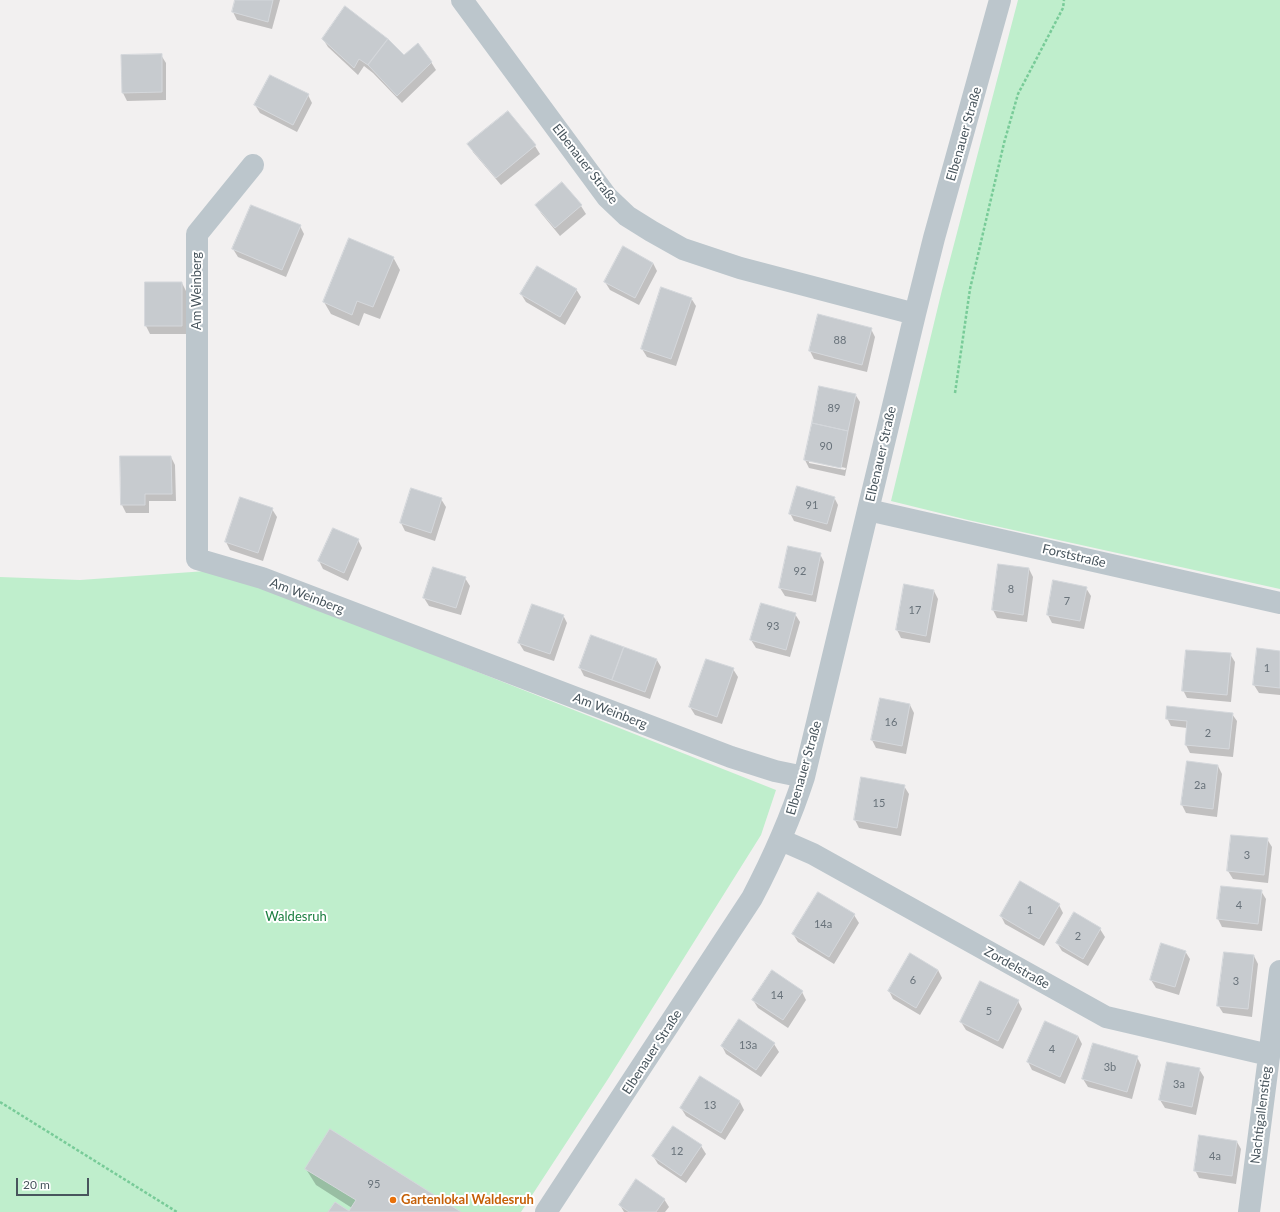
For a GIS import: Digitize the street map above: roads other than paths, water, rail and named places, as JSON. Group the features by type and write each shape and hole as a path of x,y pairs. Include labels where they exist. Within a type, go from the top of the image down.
{"street":[{"name":"Elbenauer Straße","path":"462,0 606,197 627,216 650,231 683,249 740,268 915,314"},
{"name":"Elbenauer Straße","path":"546,1212 748,904 768,869 794,809 804,777 934,238 1000,0"},
{"name":"Am Weinberg","path":"252,165 197,234 197,559 262,578 731,757 775,771 804,777"},
{"name":"Forststraße","path":"868,510 1280,603"},
{"name":"Zordelstraße","path":"780,840 820,858 1106,1017 1269,1055"},
{"name":"Nachtigallenstieg","path":"1249,1212 1280,971"}],"place":[{"name":"Gartenlokal Waldesruh","path":"393,1200"}],"park label":[{"name":"Waldesruh","path":"296,917"}]}
